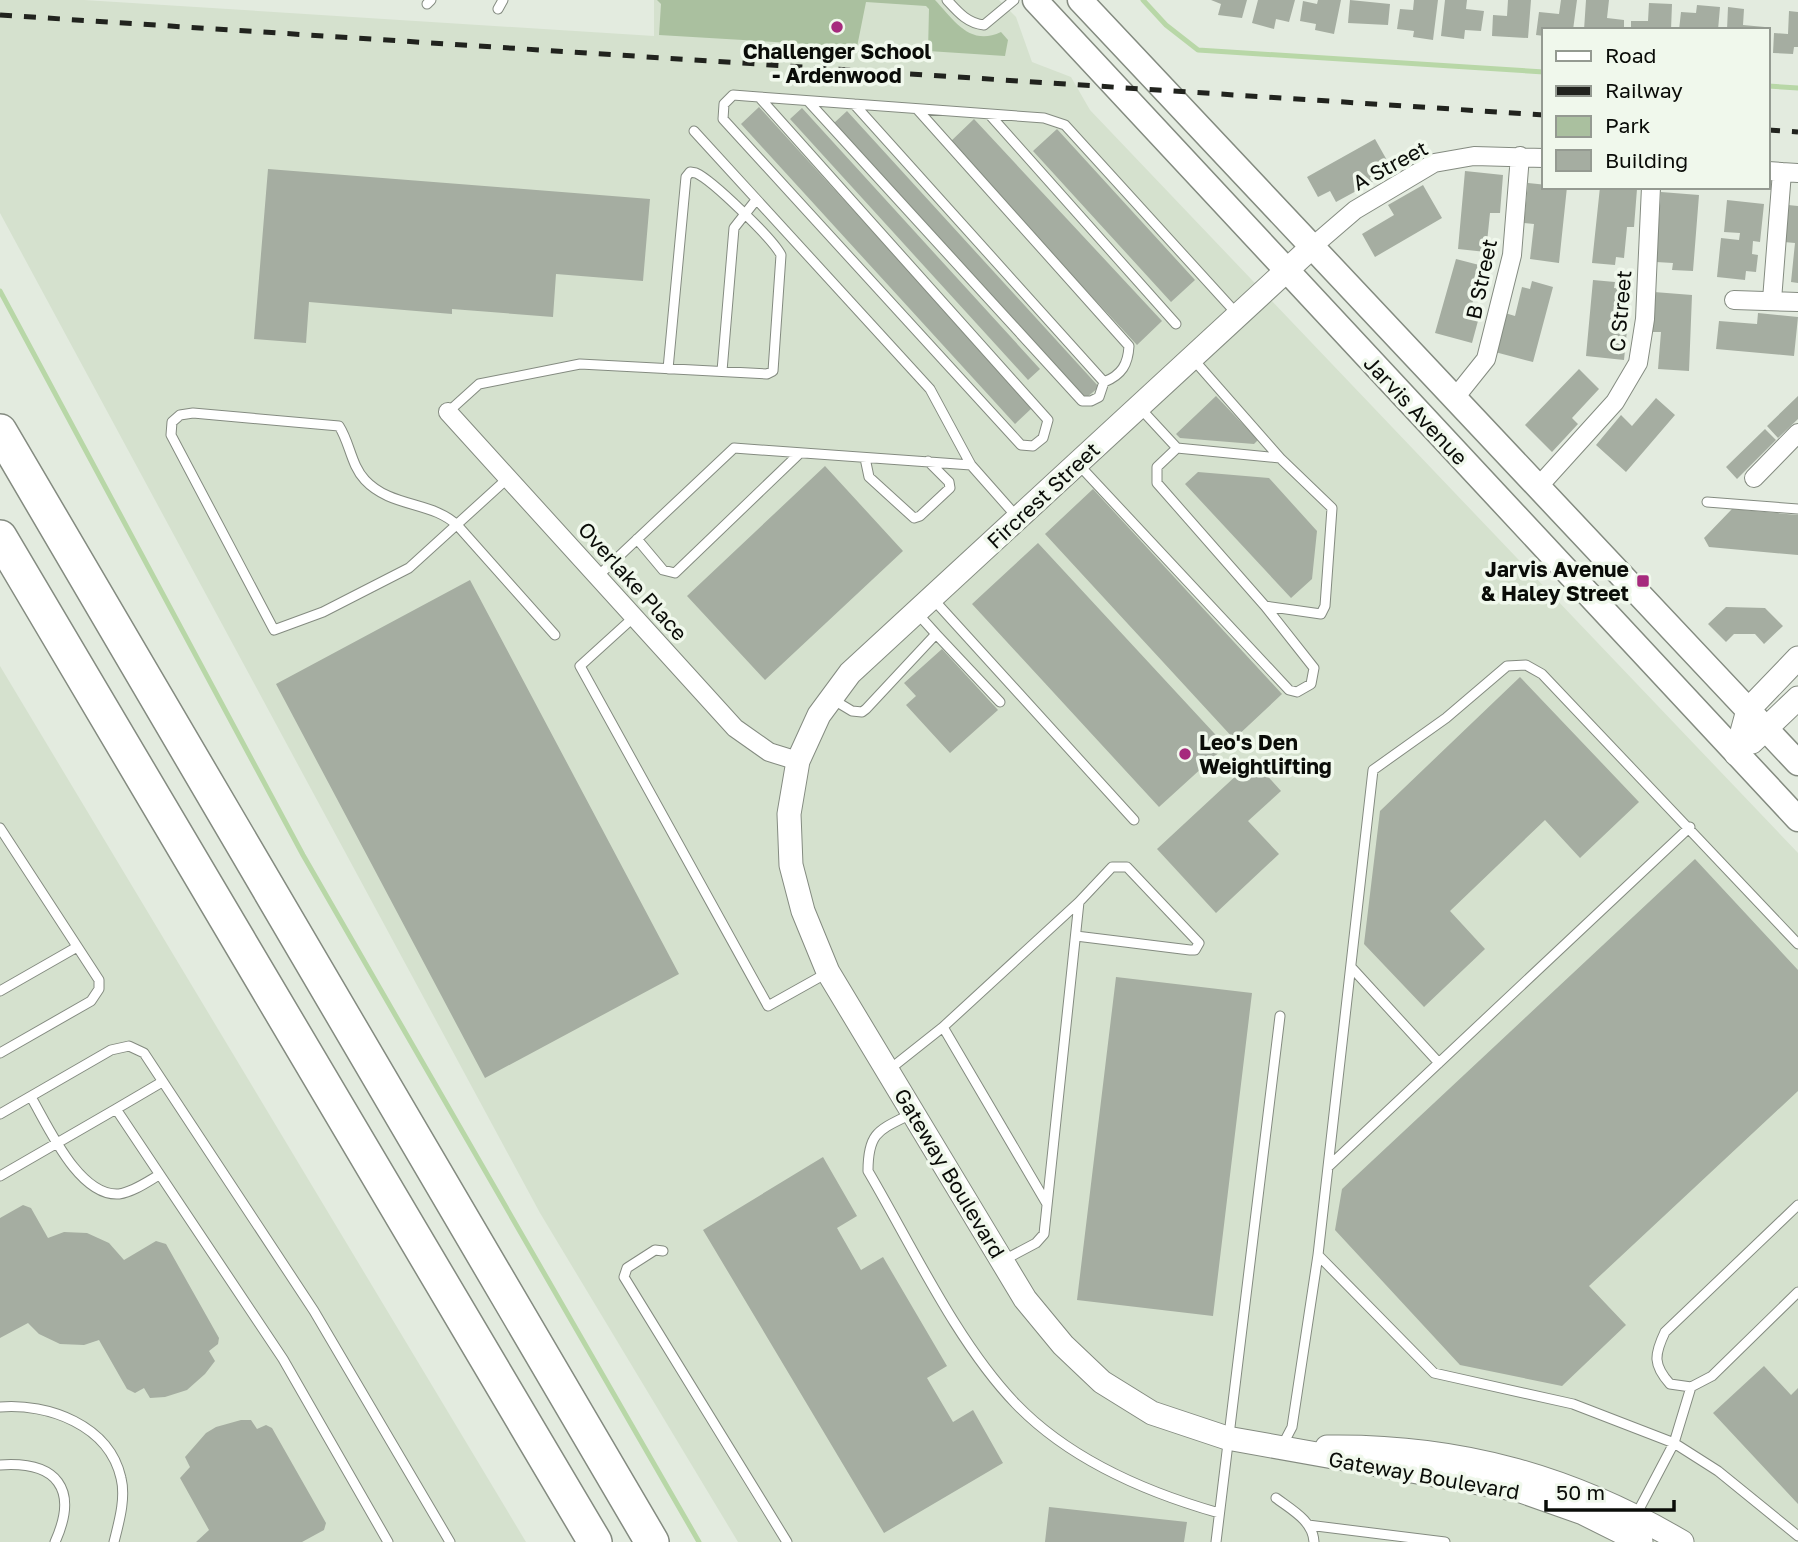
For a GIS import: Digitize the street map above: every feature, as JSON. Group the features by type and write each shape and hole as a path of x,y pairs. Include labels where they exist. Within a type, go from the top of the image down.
{"highway":[{"path":"0,431 652,1542"},
{"path":"0,537 596,1542"},
{"path":"0,572 421,1275 577,1542"}],"main road":[{"name":"Jarvis Avenue","path":"1035,0 1798,819"},
{"name":"Jarvis Avenue","path":"1080,0 1798,763"}],"street":[{"name":"A Street","path":"1312,247 1355,210 1434,163 1474,156 1542,158"},
{"name":"B Street","path":"1454,399 1486,359 1512,254 1520,156"},
{"path":"1772,300 1783,172"},
{"name":"C Street","path":"1538,487 1615,402 1638,363 1644,319 1651,189"},
{"name":"Fircrest Street","path":"798,761 819,715 850,673 1312,247"},
{"path":"1734,300 1798,302"},
{"name":"Overlake Place","path":"448,411 735,728 769,752 798,761"},
{"path":"1754,478 1798,433"},
{"path":"1736,754 1748,710 1798,658"},
{"path":"1736,754 1767,730 1798,698"},
{"name":"Gateway Boulevard","path":"798,761 789,814 791,864 803,911 828,972 1025,1299 1063,1345 1102,1382 1152,1413 1227,1438 1518,1490 1634,1530 1682,1542"}],"lane":[{"path":"947,0 961,16 973,24 984,25 1014,0"},
{"path":"759,97 1048,420 1043,438 1033,446 1021,445 723,119 724,104 733,95 1044,118 1065,125 1238,315"},
{"path":"808,101 1082,401 1100,397 1104,382"},
{"path":"854,104 1104,382"},
{"path":"917,109 1129,346 1128,362 1115,378 1104,382"},
{"path":"989,114 1176,324"},
{"path":"694,131 930,389 971,465 1018,518"},
{"path":"448,411 480,384 580,364 668,369 722,371 767,374 774,366 781,255 777,247 744,214 700,174 687,174 668,369"},
{"path":"722,371 734,228 757,200"},
{"path":"1192,358 1280,458 1334,511 1324,611 1319,616 1265,606"},
{"path":"1139,407 1177,448 1280,458"},
{"path":"508,478 458,526 409,568 323,612 274,630 171,435 172,422 180,415 193,413 339,426 355,467 375,489 405,504 446,514 458,526 555,635"},
{"path":"598,576 728,451 740,447 971,465"},
{"path":"1077,464 1289,690 1297,692 1311,684 1314,668 1265,606 1157,483 1157,467 1177,448"},
{"path":"637,539 663,570 675,573 800,453"},
{"path":"865,458 869,477 914,518 920,516 950,488 949,482 928,461"},
{"path":"1707,502 1798,509"},
{"path":"925,605 936,634 1000,702"},
{"path":"925,605 1135,820"},
{"path":"635,617 580,666 768,1006 828,972"},
{"path":"831,698 852,711 862,712 936,634"},
{"path":"1281,1448 1292,1427 1318,1255 1373,770 1446,718 1507,666 1526,665 1542,674 1690,827 1798,944"},
{"path":"1328,1167 1690,827"},
{"path":"0,828 99,980 99,989 90,1001 0,1053"},
{"path":"889,1070 943,1027 1079,902 1112,867 1127,867 1199,943 1195,950 1190,950 1076,936"},
{"path":"1003,1261 1036,1243 1044,1234 1079,902"},
{"path":"0,992 77,947"},
{"path":"1351,968 1439,1063"},
{"path":"1216,1542 1280,1016"},
{"path":"943,1027 1048,1206"},
{"path":"0,1114 121,1047 137,1048 144,1053 314,1311 450,1542"},
{"path":"0,1176 162,1082"},
{"path":"31,1097 81,1176 92,1187 109,1194 133,1190 159,1175"},
{"path":"116,1108 283,1359 388,1542"},
{"path":"914,1112 881,1129 868,1147 868,1171 950,1313 992,1375 1016,1405 1091,1462 1158,1493 1219,1513"},
{"path":"1798,1205 1665,1332 1655,1353 1656,1368 1670,1384 1691,1387 1712,1376 1798,1292"},
{"path":"663,1251 655,1250 626,1268 624,1277 787,1542"},
{"path":"1318,1255 1434,1373 1573,1404 1674,1443 1718,1471 1798,1536"},
{"path":"1634,1530 1674,1443 1691,1387"},
{"path":"0,1407 19,1405 53,1411 87,1428 110,1451 122,1478 121,1515 114,1542"},
{"path":"0,1465 19,1463 49,1471 63,1490 65,1520 55,1542"},
{"path":"1276,1498 1308,1525 1314,1542"},
{"path":"1308,1525 1445,1542"}],"shaded area":[{"path":"0,0 84,0 654,36 654,0 999,0 1016,17 1032,62 1071,77 1090,110 1798,853 1798,1542 738,1542 540,1213 0,213"},
{"path":"0,666 526,1542 0,1542"}],"green space":[{"name":"Challenger School - Ardenwood","path":"657,0 935,0 956,23 972,34 990,36 1001,32 1008,40 1005,56 928,51 929,9 926,6 866,2 857,47 659,35 661,4"}],"building":[{"path":"1211,0 1247,0 1242,18 1218,15 1221,4"},
{"path":"1258,0 1295,0 1289,22 1276,19 1274,29 1252,23"},
{"path":"1318,0 1341,0 1334,34 1315,30 1316,24 1300,21 1303,1 1317,4"},
{"path":"1350,0 1390,4 1388,25 1348,23"},
{"path":"1414,0 1438,0 1433,40 1413,37 1414,31 1397,29 1400,9 1413,10"},
{"path":"1445,0 1467,0 1466,9 1484,11 1481,31 1465,30 1464,39 1441,36"},
{"path":"1508,0 1531,0 1528,38 1492,36 1493,15 1507,16"},
{"path":"1561,0 1577,0 1573,28 1542,28 1542,36 1536,35 1539,12 1559,14"},
{"path":"1586,0 1609,0 1607,18 1624,20 1624,28 1584,28"},
{"path":"1649,3 1672,4 1671,28 1631,28 1631,21 1648,21"},
{"path":"1697,5 1720,7 1718,28 1679,28 1681,12 1696,13"},
{"path":"1728,7 1744,9 1743,25 1765,27 1765,28 1727,28"},
{"path":"1789,11 1798,12 1798,47 1794,47 1793,54 1773,53 1774,33 1788,34"},
{"path":"759,107 1033,407 1015,424 741,124"},
{"path":"802,108 1040,369 1028,380 790,119"},
{"path":"847,111 1099,387 1086,398 834,123"},
{"path":"974,119 1162,321 1137,345 949,143"},
{"path":"1057,129 1195,280 1171,302 1033,151"},
{"path":"1375,139 1393,171 1336,202 1330,191 1318,197 1307,177"},
{"path":"268,169 650,199 643,281 556,274 553,317 452,309 452,314 309,302 306,343 254,339"},
{"path":"1465,171 1503,175 1500,213 1490,213 1486,252 1458,249"},
{"path":"1528,183 1542,184 1542,189 1567,189 1559,263 1530,259 1534,224 1524,223"},
{"path":"1423,185 1442,218 1375,257 1362,234 1394,215 1388,205"},
{"path":"1600,189 1637,189 1634,227 1627,227 1624,258 1616,257 1615,265 1592,263"},
{"path":"1661,192 1699,195 1693,271 1672,270 1673,263 1656,262"},
{"path":"1727,200 1764,204 1760,242 1753,241 1752,254 1758,255 1756,272 1746,271 1745,280 1717,277 1721,238 1739,240 1740,233 1724,232"},
{"path":"1788,205 1798,206 1798,283 1791,282 1795,243 1784,242"},
{"path":"1456,259 1483,266 1472,304 1482,306 1472,343 1435,333"},
{"path":"1593,280 1615,282 1614,288 1631,290 1624,360 1586,356"},
{"path":"1532,281 1553,287 1533,362 1495,352 1505,313 1515,316 1522,287 1530,289"},
{"path":"1654,292 1692,295 1689,371 1658,369 1661,332 1651,332"},
{"path":"1758,313 1798,317 1794,356 1716,349 1719,321 1757,324"},
{"path":"1579,369 1599,389 1572,418 1578,424 1552,452 1525,425"},
{"path":"1216,396 1258,440 1254,444 1180,438 1176,434"},
{"path":"1798,396 1798,419 1778,438 1767,426"},
{"path":"1656,398 1675,415 1626,472 1596,445 1621,415 1632,426"},
{"path":"1765,429 1776,440 1737,479 1726,467"},
{"path":"825,466 903,551 765,680 687,596"},
{"path":"1198,472 1269,478 1317,531 1312,579 1291,598 1185,484"},
{"path":"1093,489 1282,694 1234,739 1045,534"},
{"path":"1732,509 1798,515 1798,555 1709,547 1704,538"},
{"path":"1038,543 1226,746 1159,807 972,604"},
{"path":"470,580 679,974 485,1078 276,684"},
{"path":"1726,607 1765,608 1783,626 1764,644 1755,634 1734,634 1726,642 1708,624"},
{"path":"942,649 998,710 950,753 906,705 916,696 904,683"},
{"path":"1520,677 1639,802 1580,858 1545,820 1450,911 1485,949 1424,1007 1364,944 1380,811"},
{"path":"1253,760 1281,791 1248,821 1279,854 1216,913 1157,849"},
{"path":"1695,859 1798,970 1798,1091 1589,1286 1626,1325 1562,1386 1460,1365 1335,1230 1342,1189"},
{"path":"1116,977 1252,993 1213,1316 1077,1300"},
{"path":"823,1157 857,1216 837,1228 861,1270 883,1257 947,1366 927,1378 953,1422 973,1410 1003,1463 884,1533 703,1230"},
{"path":"23,1205 31,1208 48,1238 64,1232 87,1233 109,1243 124,1260 156,1241 166,1244 219,1338 218,1344 209,1351 215,1361 205,1374 187,1390 165,1397 150,1398 144,1388 135,1393 127,1389 99,1340 84,1345 60,1344 39,1334 28,1323 0,1338 0,1218"},
{"path":"1764,1366 1791,1395 1798,1388 1798,1504 1713,1413"},
{"path":"251,1420 257,1429 266,1425 272,1428 326,1523 324,1530 302,1542 196,1542 209,1530 180,1478 190,1467 185,1457 206,1433 216,1427"},
{"path":"1049,1507 1187,1522 1184,1542 1045,1542"}],"waterway":[{"path":"1143,0 1166,25 1198,50 1542,72"},
{"path":"1770,86 1798,88"},
{"path":"0,291 303,855 699,1542"}],"railway":[{"path":"0,15 1542,115"},
{"path":"1770,130 1798,132"}],"place":[{"name":"Challenger School - Ardenwood","path":"837,27"},
{"name":"Jarvis Avenue & Haley Street","path":"1643,581"},
{"name":"Leo's Den Weightlifting","path":"1185,754"}]}
